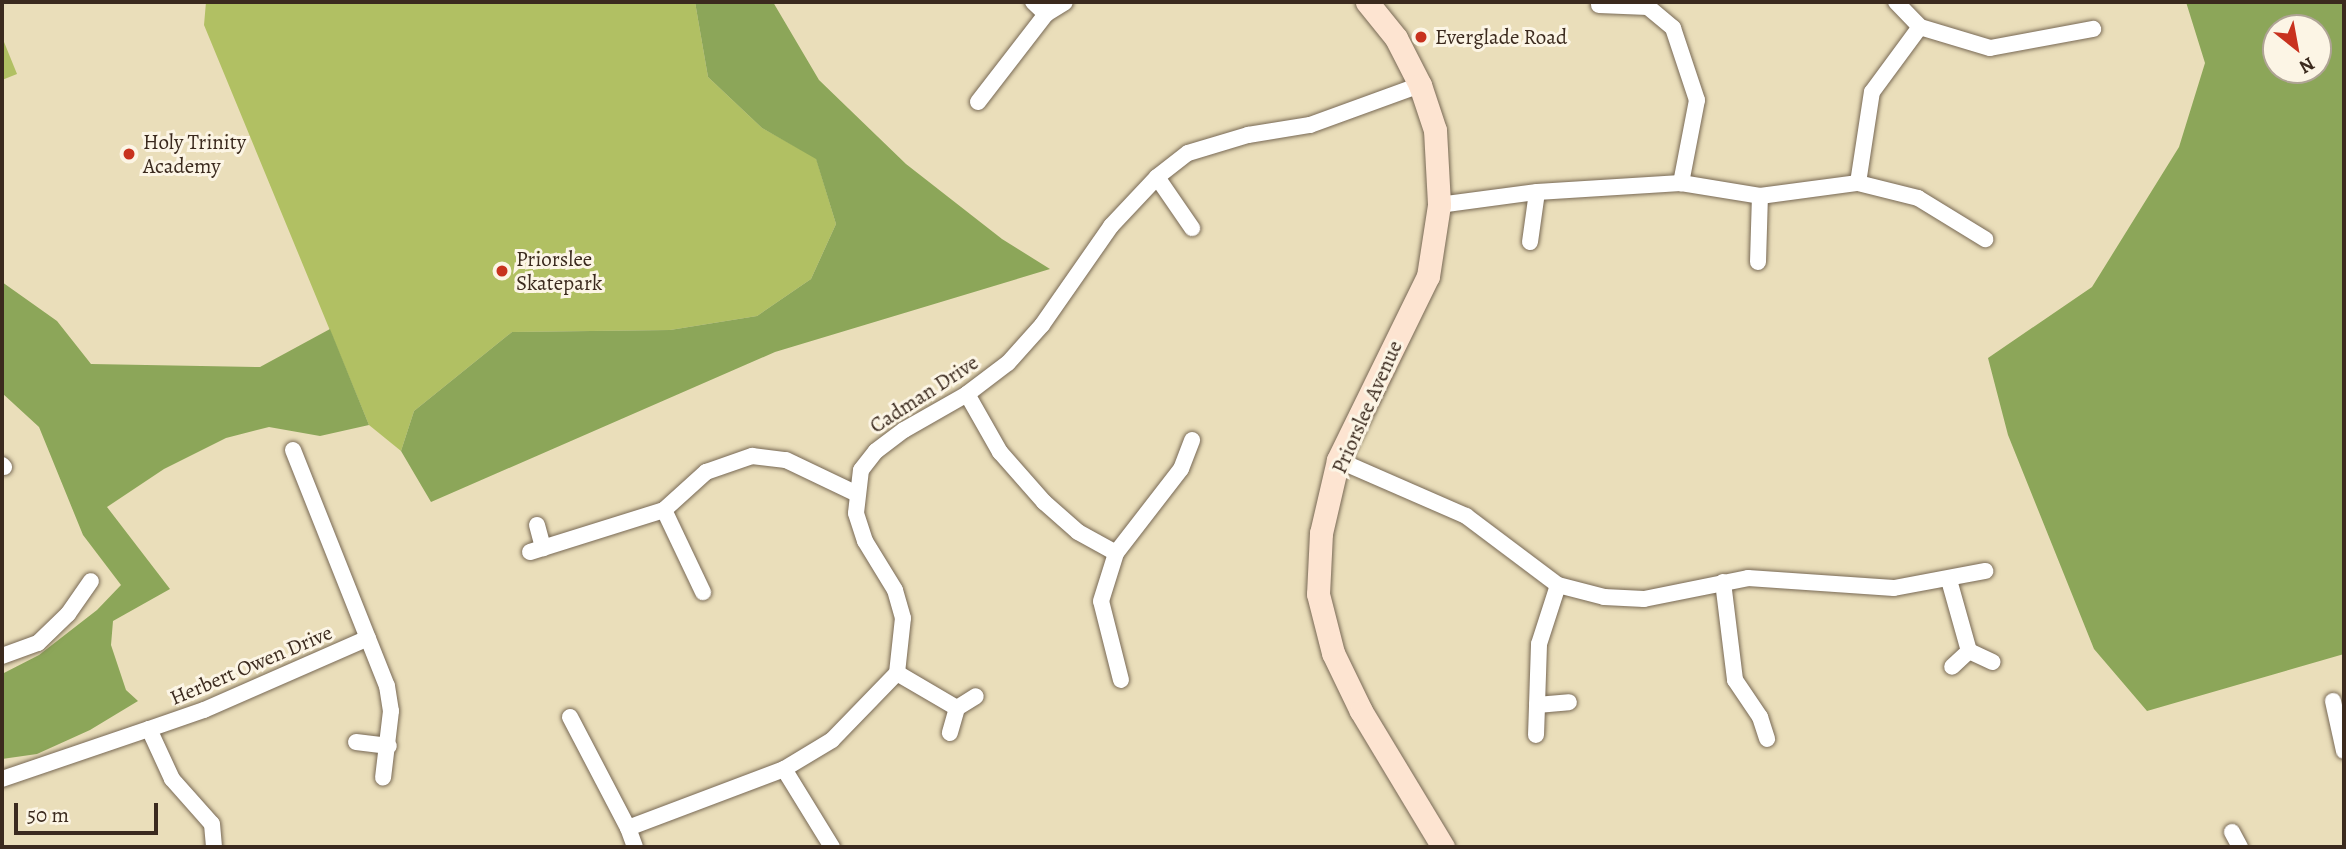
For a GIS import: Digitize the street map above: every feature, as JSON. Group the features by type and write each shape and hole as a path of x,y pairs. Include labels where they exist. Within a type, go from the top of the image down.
{"street":[{"path":"1033,2 1046,14"},
{"path":"978,102 1046,14 1065,2"},
{"name":"Priorslee Avenue","path":"1367,2 1396,38 1419,85 1435,131 1439,205 1428,276 1338,460 1321,533 1318,594 1333,653 1361,711 1443,847"},
{"path":"1896,2 1920,27 1990,48 2093,29"},
{"path":"1599,5 1648,6 1673,28 1697,100 1681,183"},
{"path":"1858,183 1872,92 1920,27"},
{"name":"Cadman Drive","path":"855,493 860,470 876,451 967,394 1008,363 1033,334 1111,226 1157,177 1188,153 1248,135 1310,125 1419,85"},
{"path":"1157,177 1192,228"},
{"path":"1439,205 1537,192 1681,183 1760,196 1858,183 1918,198 1985,239"},
{"path":"1530,242 1537,192"},
{"path":"1758,262 1760,196"},
{"path":"967,394 1000,452 1044,502 1078,532 1116,552"},
{"path":"1121,680 1101,601 1116,552 1181,469 1192,440"},
{"path":"293,450 387,686 391,711 389,746 383,779"},
{"path":"537,525 537,550 664,509 706,472 752,456 786,460 855,493 865,541 895,590 904,618 897,673 832,740 784,769 628,828"},
{"path":"1338,460 1466,516 1558,585 1604,597 1644,599 1766,576 1894,588 1949,580 1985,570"},
{"path":"664,509 703,592"},
{"path":"1949,580 1969,651 1993,662"},
{"path":"2,656 38,643 68,614 90,581"},
{"path":"1723,582 1735,680 1760,717 1767,739"},
{"path":"1536,735 1539,644 1558,585"},
{"name":"Herbert Owen Drive","path":"2,779 204,710 368,638"},
{"path":"1952,667 1969,651"},
{"path":"897,673 957,708"},
{"path":"950,733 957,708 976,696"},
{"path":"2333,701 2344,751"},
{"path":"1537,705 1569,702"},
{"path":"570,717 628,828 635,847"},
{"path":"149,729 173,779 212,824 214,847"},
{"path":"356,742 389,746"},
{"path":"784,769 832,847"},
{"path":"2232,832 2240,847"}],"green space":[{"path":"206,2 695,2 708,77 762,128 816,158 836,224 811,279 757,316 670,330 512,332 414,411 401,451 369,425 204,25"},
{"path":"695,2 773,2 819,80 906,164 1002,239 1050,269 775,352 431,502 401,451 414,411 512,332 670,330 757,316 811,279 836,224 816,159 762,128 708,77"},
{"path":"2186,2 2344,2 2344,654 2147,711 2094,649 2008,435 1988,358 2092,287 2179,147 2205,63"},
{"path":"2,37 17,74 2,80"},
{"path":"2,282 57,321 91,364 260,367 330,329 369,425 320,436 269,427 226,438 164,469 107,507 170,589 113,621 111,645 126,690 138,701 90,730 37,754 2,759 2,674 39,655 97,610 121,585 83,535 39,427 2,393"}],"place":[{"name":"Everglade Road","path":"1421,37"},
{"name":"Holy Trinity Academy","path":"129,154"},
{"name":"Priorslee Skatepark","path":"502,271"}]}
